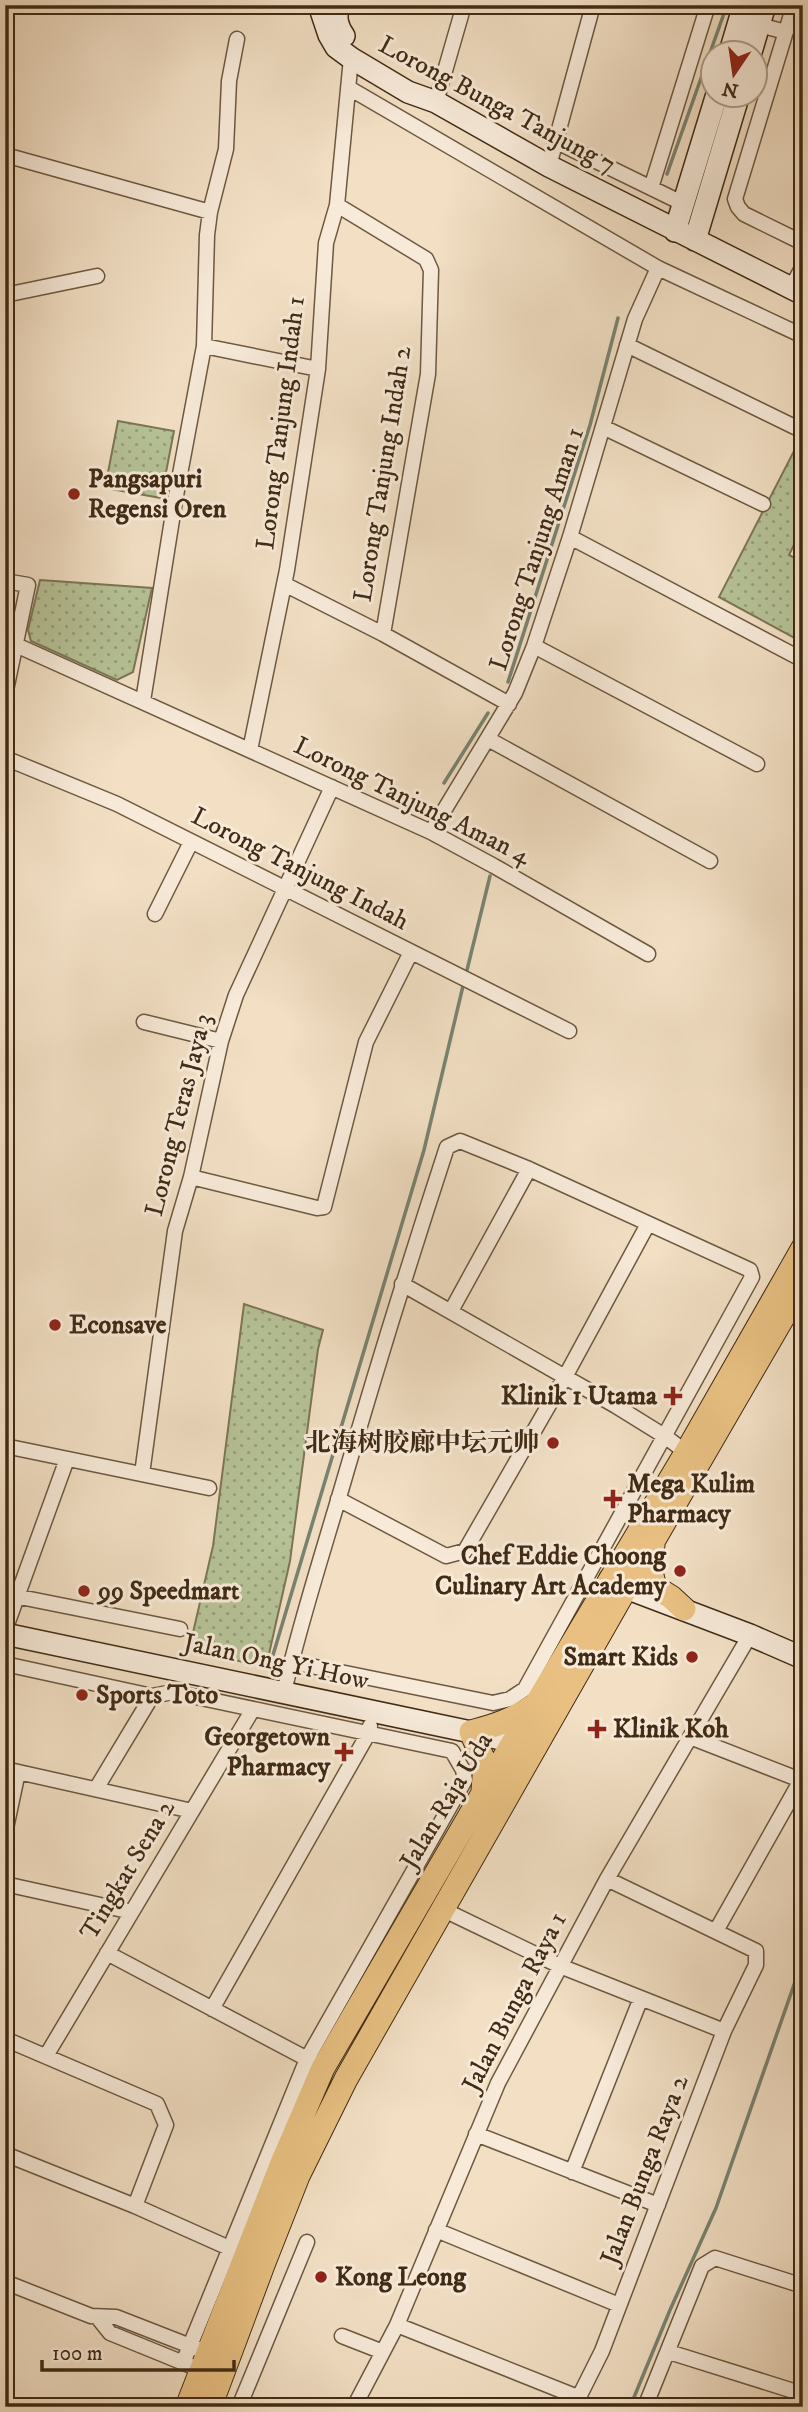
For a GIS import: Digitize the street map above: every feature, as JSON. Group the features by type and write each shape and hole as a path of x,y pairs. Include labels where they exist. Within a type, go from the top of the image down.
{"main road":[{"name":"Jalan Raja Uda","path":"210,2407 262,2265 291,2167 315,2063 474,1786 523,1747 538,1703 618,1583 654,1539 693,1458 803,1248"},
{"name":"Jalan Raja Uda","path":"187,2407 195,2358 237,2252 346,2079 442,1909 523,1747 618,1583 803,1283"},
{"path":"654,1539 650,1559 655,1587 684,1609"},
{"path":"474,1786 485,1763 471,1731 499,1725 538,1703"}],"street":[{"name":"Lorong Bunga Tanjung 7","path":"319,5 336,47 351,58 408,92 436,102 549,166 797,291"},
{"path":"338,5 336,14 339,27 350,45 415,85 436,102 464,5"},
{"path":"549,166 593,5"},
{"path":"651,188 708,5"},
{"path":"734,38 744,5"},
{"path":"794,5 735,199 744,214 803,243"},
{"path":"758,30 786,32"},
{"path":"758,30 780,52"},
{"path":"146,702 175,501 204,346 207,235 226,149 229,81 237,39"},
{"name":"Lorong Tanjung Indah 1","path":"250,750 284,584 318,369 326,243 337,205 351,58"},
{"path":"349,88 658,268 803,336"},
{"path":"675,231 713,108"},
{"path":"695,240 735,108"},
{"path":"555,141 684,204"},
{"path":"5,155 210,212"},
{"name":"Lorong Tanjung Indah 2","path":"337,205 426,259 431,270 428,374 383,634"},
{"path":"797,291 803,266"},
{"name":"Lorong Tanjung Aman 1","path":"431,832 509,704 534,646 570,537 635,319 658,268"},
{"path":"5,295 97,276"},
{"path":"627,345 803,431"},
{"path":"204,346 318,369"},
{"path":"603,427 763,504"},
{"path":"570,537 803,660"},
{"path":"5,581 28,585 5,695"},
{"path":"284,584 383,634 509,704"},
{"name":"Lorong Tanjung Aman 4","path":"16,645 431,832 648,954"},
{"path":"534,646 757,764"},
{"path":"488,739 710,861"},
{"name":"Lorong Tanjung Indah","path":"5,758 117,804 569,1031"},
{"name":"Lorong Teras Jaya 3","path":"142,1474 175,1231 191,1177 221,1041 236,995 332,787"},
{"path":"155,914 191,842"},
{"path":"191,1177 317,1208 324,1207 366,1042 411,952"},
{"path":"144,1021 221,1041"},
{"path":"284,1692 291,1662 401,1284 447,1147 460,1141 529,1169 750,1270 752,1277 525,1689 510,1699 493,1703 291,1662"},
{"path":"451,1311 529,1169"},
{"path":"338,1499 446,1556 466,1551 648,1224"},
{"path":"401,1284 666,1437 693,1458"},
{"path":"5,1446 209,1488"},
{"path":"5,1632 11,1596 67,1459"},
{"path":"618,1583 803,1658"},
{"name":"Jalan Ong Yi How","path":"11,1596 180,1629"},
{"name":"Jalan Ong Yi How","path":"5,1632 471,1731 523,1747"},
{"name":"Jalan Bunga Raya 1","path":"354,2407 397,2325 498,2083 607,1879 751,1635"},
{"name":"Jalan Ong Yi How","path":"5,1664 152,1696 173,1692 452,1751 474,1786"},
{"path":"173,1692 179,1670"},
{"path":"96,1789 152,1696"},
{"name":"Tingkat Sena 2","path":"46,2056 253,1709"},
{"path":"212,2009 368,1734 373,1711"},
{"path":"607,1879 716,1931 802,1780 690,1737"},
{"path":"5,1833 12,1771 192,1811"},
{"path":"5,1884 132,1912"},
{"path":"442,1909 560,1966 724,2031"},
{"name":"Jalan Bunga Raya 2","path":"577,2402 602,2351 724,2031 756,1965 756,1951 716,1931"},
{"path":"107,1953 315,2063"},
{"path":"572,2172 641,1998"},
{"path":"5,2039 156,2105 166,2125 135,2206"},
{"name":"Jalan Raja Uda","path":"237,2252 315,2063"},
{"path":"477,2134 658,2205"},
{"path":"5,2154 135,2206 237,2252"},
{"path":"436,2230 619,2305"},
{"path":"239,2407 307,2242"},
{"path":"645,2407 702,2266 715,2258 803,2286"},
{"path":"5,2282 98,2318 116,2317 195,2358"},
{"path":"397,2325 577,2402"},
{"path":"342,2336 383,2352"},
{"path":"668,2352 803,2394"}],"green space":[{"path":"118,421 174,431 161,498 105,488"},
{"path":"795,449 803,453 803,526 789,555 803,562 803,636 800,641 719,597"},
{"path":"40,580 152,588 133,672 117,680 31,641 28,630"},
{"path":"244,1304 323,1330 318,1349 290,1561 266,1667 189,1650 213,1546"}],"waterway":[{"path":"667,174 727,5"},
{"path":"508,682 590,425 618,318"},
{"path":"444,783 488,713"},
{"path":"467,970 490,876"},
{"path":"273,1655 424,1150 463,986"},
{"path":"630,2407 716,2208 803,1959"}],"place":[{"name":"Pangsapuri Regensi Oren","path":"74,494"},
{"name":"Econsave","path":"55,1325"},
{"name":"Klinik 1 Utama","path":"673,1396"},
{"name":"北海树胶廊中坛元帅","path":"553,1443"},
{"name":"Mega Kulim Pharmacy","path":"613,1499"},
{"name":"Chef Eddie Choong Culinary Art Academy","path":"680,1571"},
{"name":"99 Speedmart","path":"84,1591"},
{"name":"Smart Kids","path":"692,1657"},
{"name":"Sports Toto","path":"82,1695"},
{"name":"Klinik Koh","path":"597,1729"},
{"name":"Georgetown Pharmacy","path":"344,1752"},
{"name":"Kong Leong","path":"321,2277"}]}
